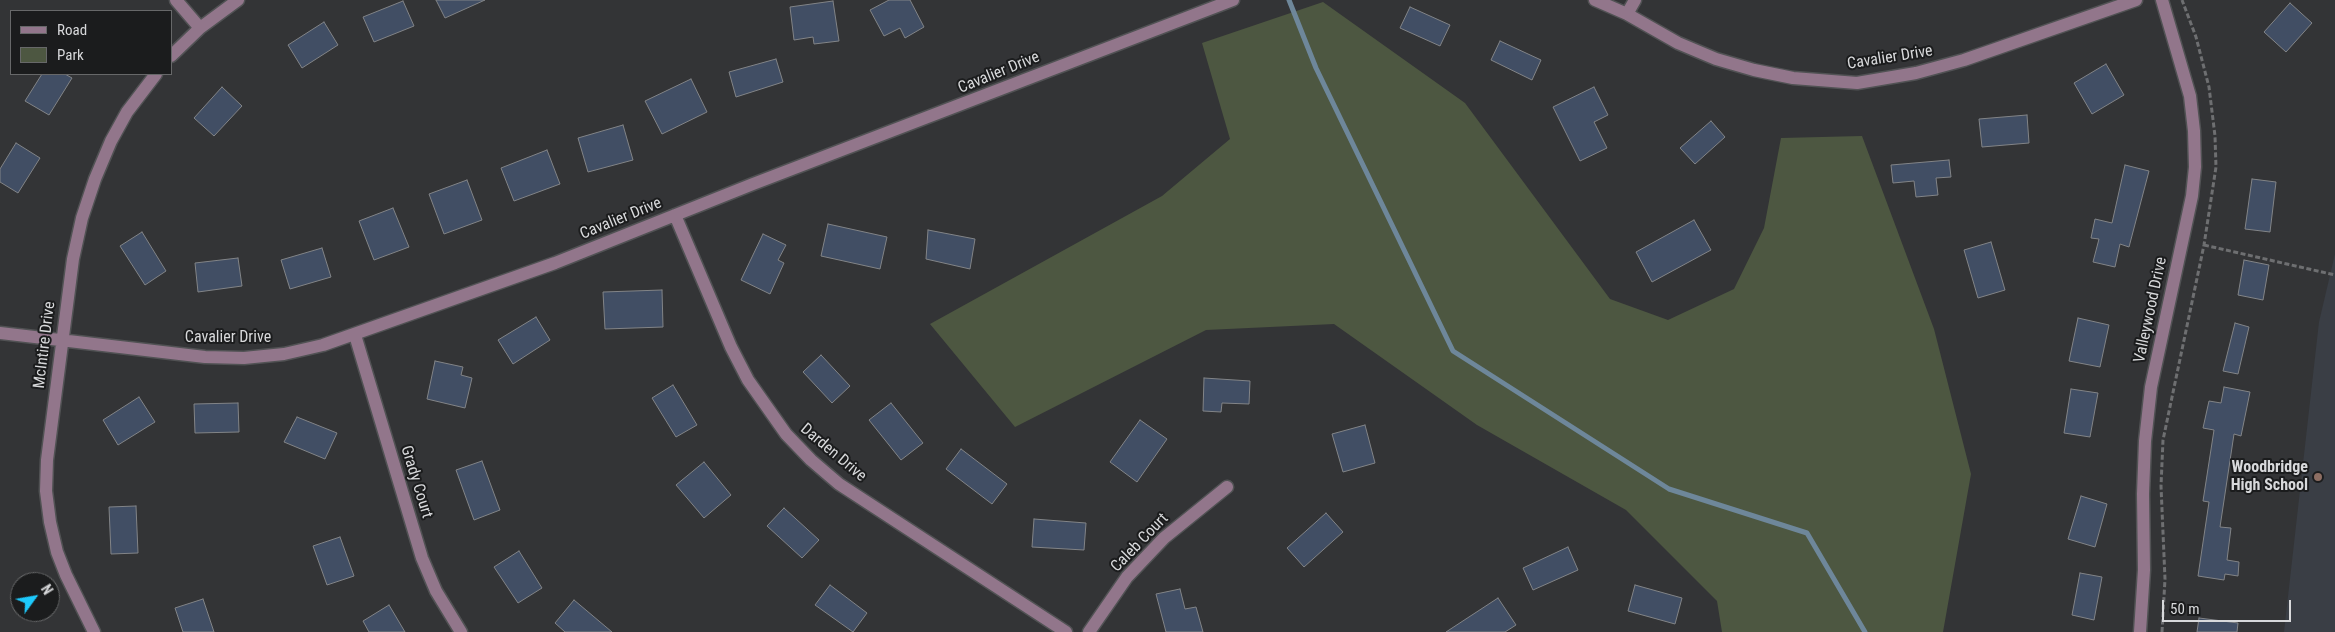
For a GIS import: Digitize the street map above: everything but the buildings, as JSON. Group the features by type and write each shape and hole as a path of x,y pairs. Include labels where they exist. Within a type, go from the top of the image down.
{"street":[{"path":"176,0 200,28"},
{"path":"172,55 200,28 238,0"},
{"name":"Cavalier Drive","path":"0,333 205,357 244,358 284,354 323,345 555,263 1233,0"},
{"name":"Cavalier Drive","path":"1595,0 1627,14 1678,43 1716,59 1754,70 1793,78 1856,83 1909,74 1964,60 2136,0"},
{"path":"1627,14 1635,0"},
{"name":"Valleywood Drive","path":"2140,632 2144,570 2143,494 2145,441 2151,387 2192,196 2195,167 2194,131 2190,96 2162,0"},
{"name":"McIntire Drive","path":"94,632 66,576 57,552 47,499 47,460 73,259 82,218 95,179 111,141 127,112 155,75"},
{"name":"Darden Drive","path":"675,215 731,347 748,380 786,434 811,460 839,484 1066,632"},
{"name":"Grady Court","path":"355,335 422,558 436,591 461,632"},
{"name":"Caleb Court","path":"1089,632 1127,578 1158,545 1198,508 1227,487"}],"path":[{"path":"2162,632 2164,579 2161,486 2163,440 2204,245 2213,189 2215,136 2205,69 2196,37 2182,0"},
{"path":"2204,245 2335,275"}],"shaded area":[{"name":"Woodbridge High School","path":"2335,254 2335,632 2284,632 2319,322"}],"green space":[{"path":"1323,2 1465,103 1610,299 1668,320 1734,289 1764,228 1781,138 1862,136 1934,329 1971,474 1943,632 1722,632 1717,601 1626,510 1477,425 1334,324 1206,330 1015,427 930,324 1162,196 1230,139 1202,43"}],"waterway":[{"path":"1289,0 1316,68 1453,351 1669,489 1807,533 1865,632"}],"place":[{"name":"Woodbridge High School","path":"2318,477"}]}
